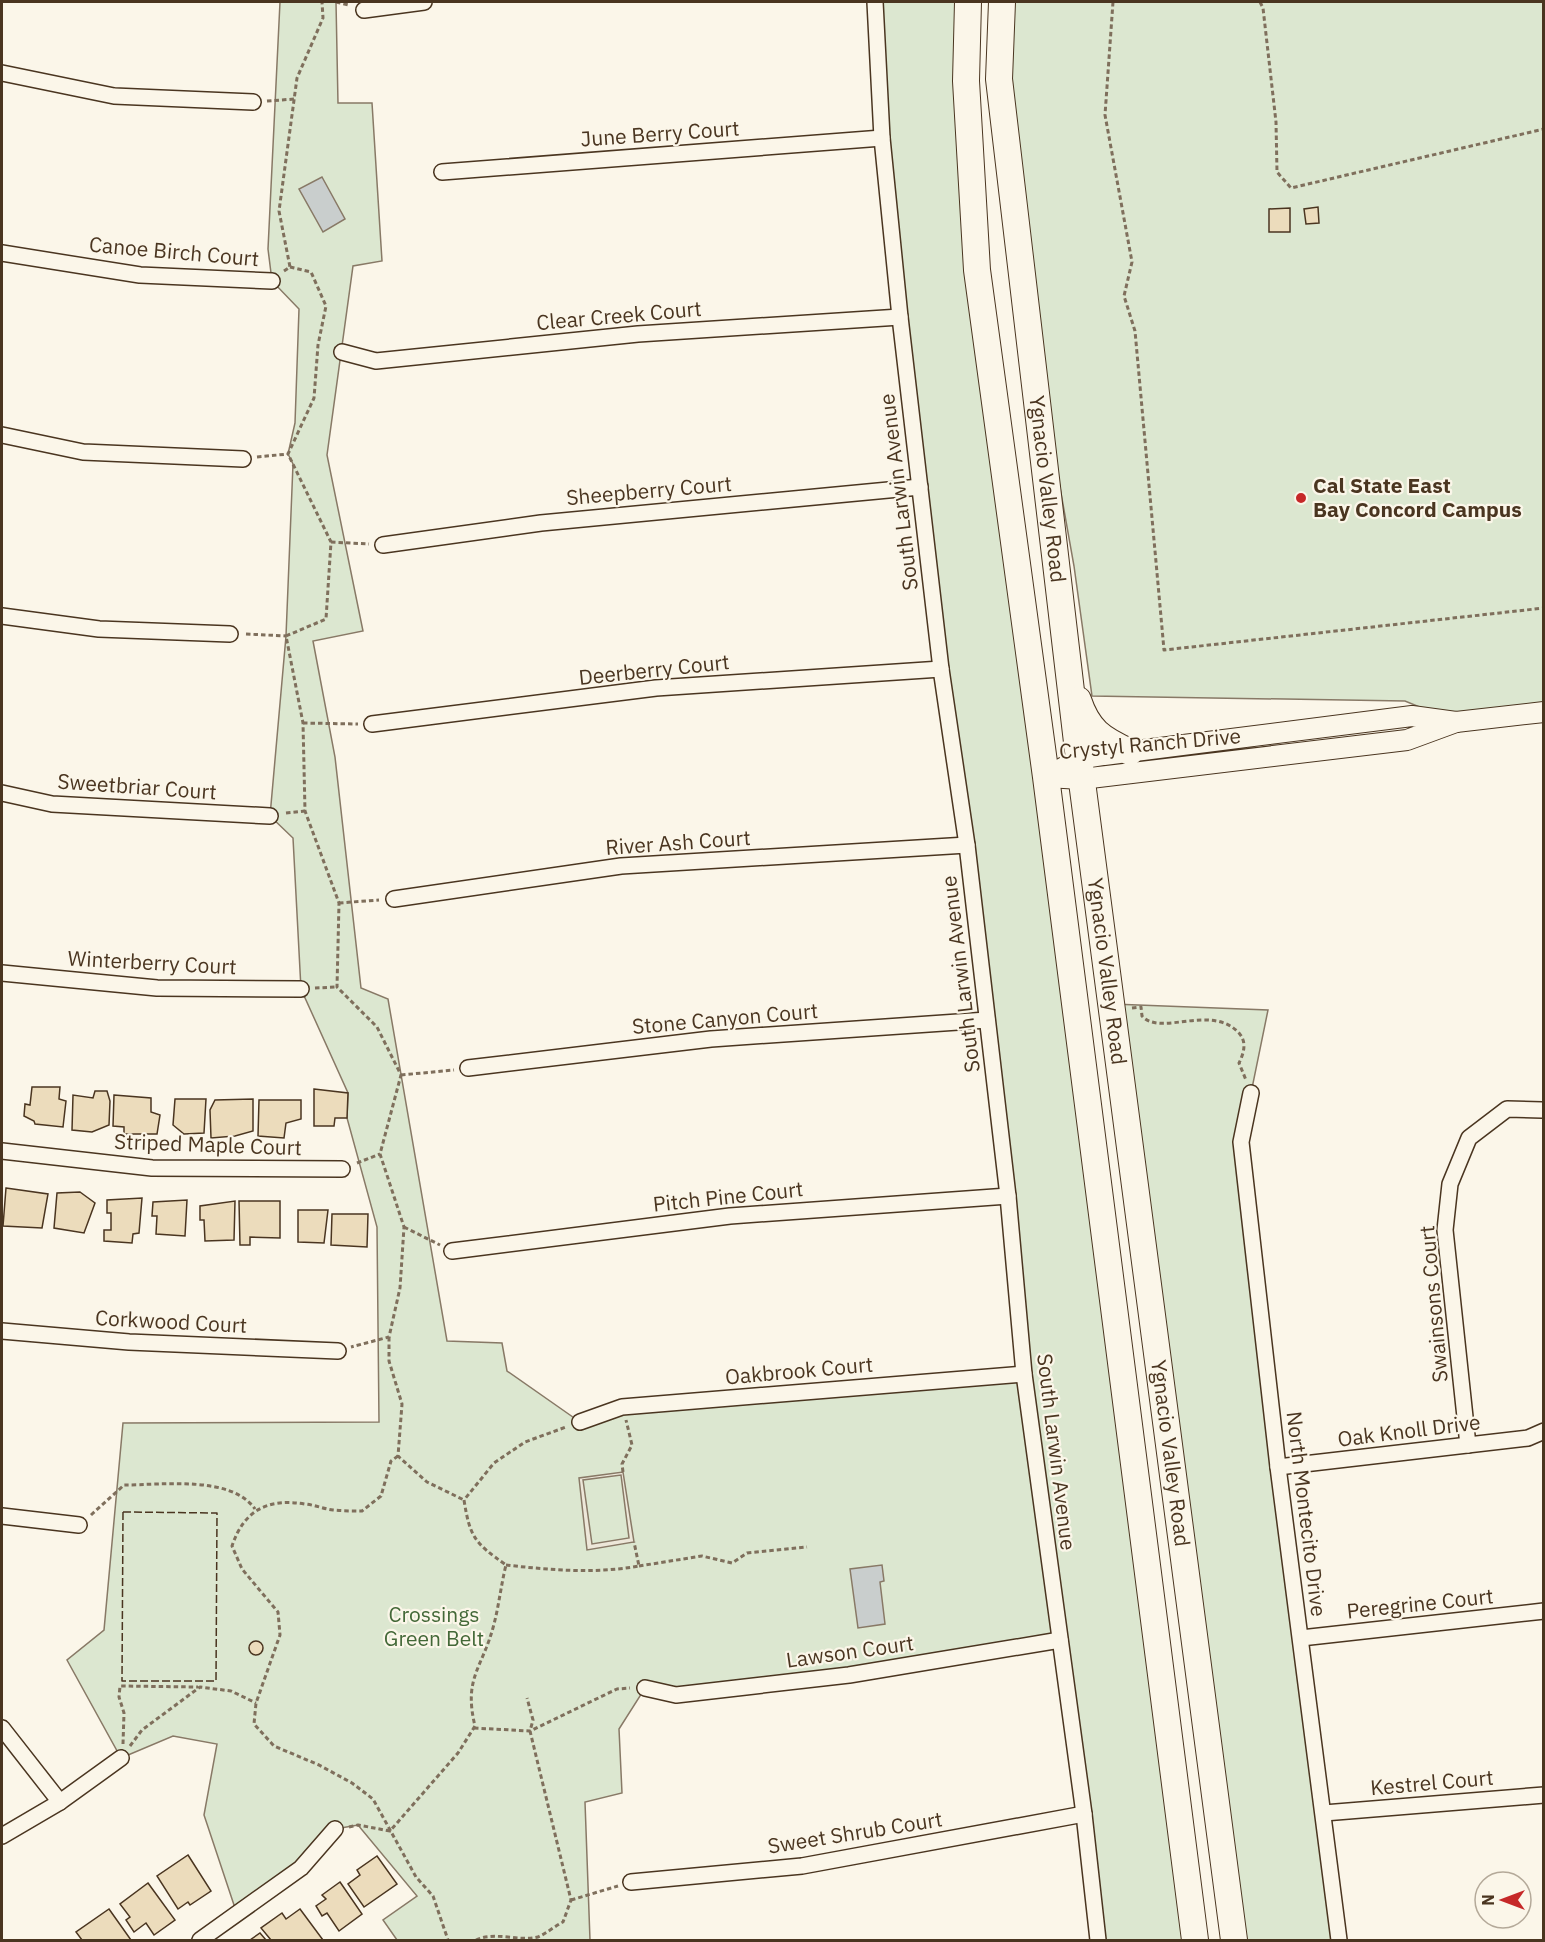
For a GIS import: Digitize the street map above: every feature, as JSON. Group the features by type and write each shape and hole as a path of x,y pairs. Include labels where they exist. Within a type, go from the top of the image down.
{"highway":[{"name":"Ygnacio Valley Road","path":"969,2 966,81 977,270 1046,777 1196,1941"},
{"name":"Ygnacio Valley Road","path":"1002,2 999,79 1080,769 1234,1941"},
{"path":"1069,673 1085,720 1105,741 1130,752"}],"street":[{"path":"364,10 424,2"},
{"name":"South Larwin Avenue","path":"875,2 882,138 900,317 941,669 967,845 1008,1196 1024,1374 1084,1814 1098,1941"},
{"path":"2,73 114,96 253,102"},
{"name":"June Berry Court","path":"442,172 882,138"},
{"name":"Canoe Birch Court","path":"2,253 140,275 272,281"},
{"name":"Clear Creek Court","path":"342,352 375,361 638,334 900,317"},
{"path":"2,435 83,452 243,459"},
{"name":"Sheepberry Court","path":"383,545 541,523 920,487"},
{"path":"2,616 99,629 230,634"},
{"name":"Deerberry Court","path":"372,724 656,688 941,669"},
{"name":"Crystyl Ranch Drive","path":"1080,769 1407,740 1456,722 1544,712"},
{"name":"Crystyl Ranch Drive","path":"1046,777 1080,769 1130,752 1412,716 1456,722"},
{"name":"Sweetbriar Court","path":"2,794 52,804 270,816"},
{"name":"River Ash Court","path":"394,899 621,866 967,845"},
{"name":"Winterberry Court","path":"2,972 157,988 301,989"},
{"name":"Stone Canyon Court","path":"468,1068 711,1039 987,1020"},
{"name":"North Montecito Drive","path":"1251,1093 1241,1142 1278,1467 1339,1941"},
{"name":"Swainsons Court","path":"1468,1446 1445,1230 1450,1184 1469,1138 1507,1109 1542,1110"},
{"name":"Striped Maple Court","path":"2,1151 152,1168 342,1169"},
{"name":"Pitch Pine Court","path":"452,1251 730,1216 1008,1196"},
{"name":"Corkwood Court","path":"2,1331 129,1342 338,1351"},
{"name":"Oakbrook Court","path":"580,1422 622,1407 1024,1374"},
{"name":"Oak Knoll Drive","path":"1278,1467 1528,1438 1544,1431"},
{"path":"2,1516 79,1526"},
{"name":"Peregrine Court","path":"1301,1638 1544,1611"},
{"name":"Lawson Court","path":"645,1688 676,1695 711,1691 849,1675 1060,1640"},
{"path":"2,1728 60,1802"},
{"path":"2,1836 60,1802 121,1758"},
{"name":"Kestrel Court","path":"1324,1813 1544,1795"},
{"name":"Sweet Shrub Court","path":"631,1882 802,1866 1084,1814"},
{"path":"200,1941 301,1868 335,1829"}],"path":[{"path":"290,267 279,211 297,78 323,18 322,2"},
{"path":"1113,2 1104,115 1132,262 1124,296 1135,330 1164,650 1544,608"},
{"path":"1260,2 1263,8 1276,122 1277,172 1291,188 1544,129"},
{"path":"253,102 295,99"},
{"path":"272,281 290,267"},
{"path":"288,454 314,398 318,345 326,306 311,272 290,267"},
{"path":"243,459 288,454"},
{"path":"230,634 286,636 326,619 332,542 288,454"},
{"path":"332,542 383,545"},
{"path":"286,636 303,723 305,811 339,903 337,987 378,1027 401,1075 380,1154 404,1227 400,1288 389,1337 389,1361 402,1404 398,1456"},
{"path":"303,723 372,724"},
{"path":"270,816 305,811"},
{"path":"339,903 394,899"},
{"path":"301,989 337,987"},
{"path":"1113,1011 1141,1007 1142,1016 1152,1023 1213,1019 1233,1026 1242,1036 1245,1052 1239,1063 1251,1093"},
{"path":"401,1075 468,1068"},
{"path":"342,1169 380,1154"},
{"path":"404,1227 452,1251"},
{"path":"338,1351 389,1337"},
{"path":"622,1407 632,1445 622,1464 623,1472"},
{"path":"580,1422 525,1442 494,1463 464,1500 469,1528 482,1548 506,1566 555,1571 639,1566 702,1556 732,1563 747,1553 807,1547"},
{"path":"398,1456 428,1482 464,1500"},
{"path":"398,1456 391,1461 381,1496 362,1511 333,1510 305,1504 280,1503 255,1509 238,1528 232,1546 242,1569 278,1612 280,1635 256,1703 254,1724 274,1746 351,1782 373,1799 416,1877 432,1896 448,1941"},
{"path":"79,1526 124,1485 208,1486 237,1492 247,1498 255,1509"},
{"path":"634,1542 639,1566"},
{"path":"390,1831 458,1753 474,1728 469,1702 472,1681 494,1624 506,1566"},
{"path":"121,1758 125,1734 124,1713 119,1697 120,1686 200,1687 231,1691 256,1703"},
{"path":"121,1758 142,1730 200,1687"},
{"path":"474,1728 530,1731 616,1689 645,1688"},
{"path":"476,1941 485,1936 508,1939 537,1937 563,1922 571,1900 530,1731 533,1720 526,1698"},
{"path":"335,1829 358,1825 390,1831"},
{"path":"571,1900 631,1882"}],"green space":[{"name":"Crossings Green Belt","path":"280,2 336,2 338,103 372,103 382,261 353,266 327,455 363,631 313,641 335,757 361,988 388,999 447,1341 502,1343 507,1371 580,1422 622,1407 1024,1374 941,669 875,2 968,2 966,81 1195,1940 1098,1940 1059,1640 676,1695 645,1688 619,1729 622,1793 585,1802 590,1940 397,1940 383,1920 417,1896 358,1825 335,1829 237,1914 204,1815 217,1744 173,1736 121,1758 67,1660 104,1630 123,1423 379,1422 377,1227 347,1118 348,1093 301,989 293,838 270,816 286,636 293,464 288,454 295,423 299,309 272,281 268,249"},
{"name":"Cal State East Bay Concord Campus","path":"1002,2 1543,2 1543,712 1456,722 1405,701 1092,696 1074,566 1025,291"},
{"path":"1112,1004 1268,1010 1241,1142 1339,1940 1234,1940"}],"shaded area":[{"path":"322,177 345,219 323,232 299,189"},
{"path":"623,1472 634,1542 587,1550 579,1478","holes":["621,1475 629,1538 592,1544 583,1480"]},
{"path":"882,1565 884,1581 880,1582 885,1624 858,1628 850,1569"}],"building":[{"path":"1318,207 1319,223 1306,224 1304,209"},
{"path":"1290,208 1290,232 1269,232 1269,209"},
{"path":"32,1087 60,1087 59,1099 66,1101 63,1127 35,1124 34,1121 24,1116 25,1104 30,1105"},
{"path":"314,1089 348,1093 347,1118 335,1118 334,1126 314,1126"},
{"path":"95,1091 107,1091 110,1101 109,1125 92,1132 72,1130 73,1095 93,1098"},
{"path":"114,1095 151,1098 151,1112 160,1115 157,1134 124,1134 124,1127 113,1126"},
{"path":"175,1099 206,1099 204,1133 184,1134 173,1125"},
{"path":"253,1099 253,1131 235,1136 211,1138 210,1110 215,1100"},
{"path":"259,1100 301,1100 301,1119 286,1123 284,1138 258,1136"},
{"path":"6,1188 48,1194 42,1228 3,1226"},
{"path":"80,1192 95,1203 84,1233 54,1228 57,1193"},
{"path":"142,1198 139,1233 133,1234 132,1243 104,1241 104,1230 111,1230 111,1213 107,1213 107,1200"},
{"path":"187,1200 185,1236 156,1234 157,1216 152,1216 153,1202"},
{"path":"235,1201 234,1240 205,1241 204,1220 200,1220 200,1206"},
{"path":"239,1201 280,1201 280,1238 250,1237 250,1245 240,1245"},
{"path":"298,1210 328,1210 324,1243 298,1242"},
{"path":"332,1214 368,1214 367,1247 331,1245"},
{"path":"253,1641 259,1641 263,1648 259,1655 253,1655 249,1651 249,1645"},
{"path":"188,1855 211,1891 190,1905 188,1902 178,1909 157,1876"},
{"path":"377,1856 397,1884 364,1907 348,1884 360,1875 357,1870"},
{"path":"340,1882 362,1914 339,1931 327,1913 322,1916 316,1906 326,1899 322,1895"},
{"path":"148,1883 175,1920 154,1935 146,1923 134,1932 126,1920 130,1917 120,1904"},
{"path":"109,1909 131,1940 82,1940 76,1932"},
{"path":"300,1909 323,1940 271,1940 261,1928 282,1913 286,1919"},
{"path":"260,1933 266,1940 250,1940"}],"fence":[{"path":"123,1512 217,1513 216,1681 122,1681 123,1512"}],"place":[{"name":"Cal State East Bay Concord Campus","path":"1301,498"}]}
